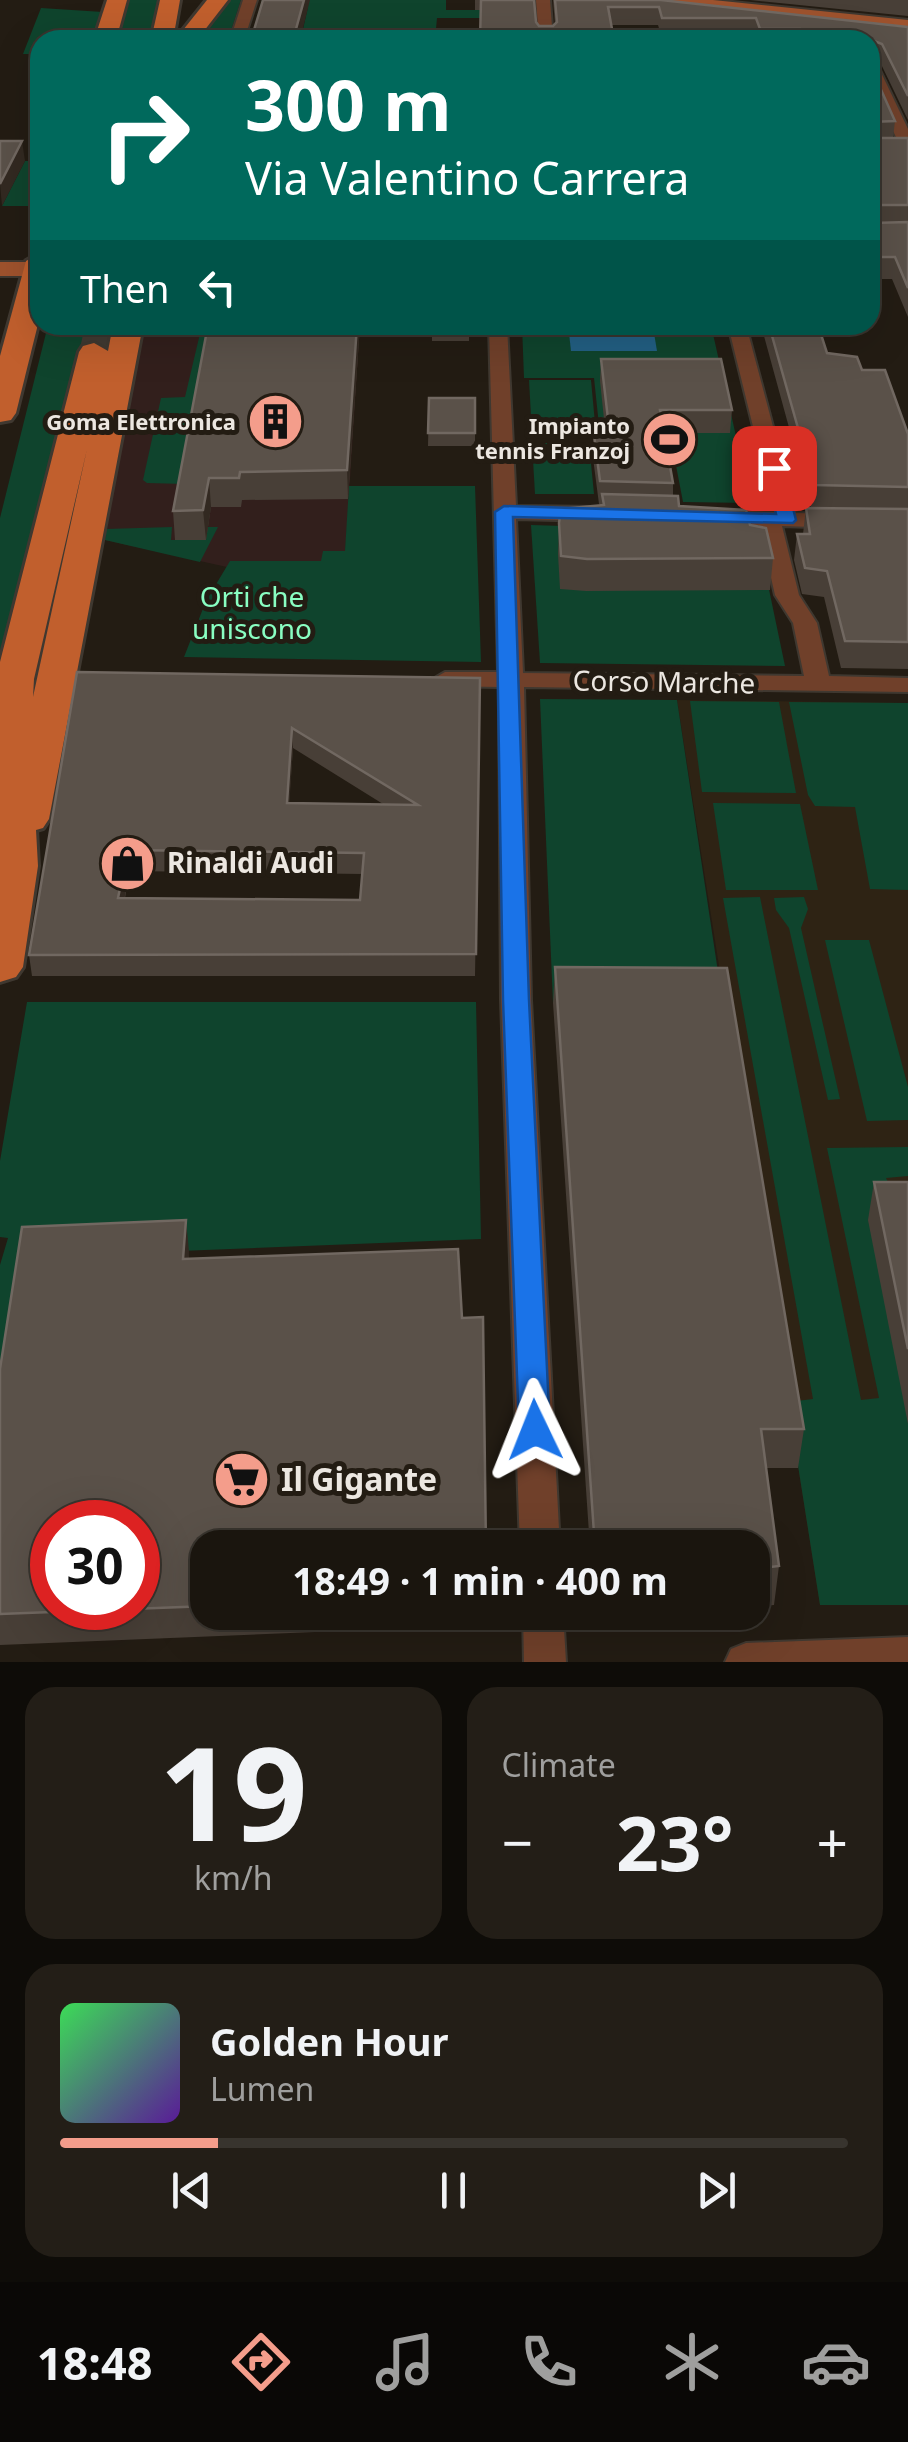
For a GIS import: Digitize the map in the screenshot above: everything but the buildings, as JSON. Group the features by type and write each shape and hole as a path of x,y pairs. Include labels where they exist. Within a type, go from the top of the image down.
{"main road":[{"path":"109,30 118,0"},
{"path":"164,30 170,0"},
{"path":"188,30 192,0"},
{"path":"194,30 218,0"},
{"path":"0,413 30,304"},
{"path":"0,967 16,866 70,673 126,335"},
{"path":"16,866 11,738 15,679 94,352"}],"street":[{"path":"240,30 250,0"},
{"path":"543,0 545,30"},
{"path":"655,4 850,30"},
{"path":"868,30 908,26"},
{"path":"880,34 908,37"},
{"path":"880,86 908,148 886,149"},
{"path":"0,270 30,268"},
{"path":"498,335 511,680 516,1000 539,1530"},
{"path":"739,335 778,519 787,596 804,623 818,684"},
{"path":"504,512 614,514"},
{"path":"682,516 908,523"},
{"name":"Corso Marche","path":"422,678 908,685"},
{"path":"544,1630 545,1662"},
{"path":"746,1662 807,1656 908,1656"}],"shaded area":[{"path":"140,335 359,335 344,572 227,567 105,540"},
{"path":"677,700 908,703 908,1605 820,1605"}],"green space":[{"path":"127,0 162,0 154,30 119,30"},
{"path":"225,0 241,0 231,30 205,30"},
{"path":"262,0 446,0 446,10 525,10 525,18 437,18 436,30 306,30 303,29 308,7 254,28"},
{"path":"41,8 103,12 97,30 32,30"},
{"path":"30,36 30,54 23,54"},
{"path":"25,161 30,161 30,206 2,206"},
{"path":"46,335 118,335 40,674 32,672 108,352 78,352 15,596 0,680 0,518"},
{"path":"200,335 213,335 185,484 147,483 143,480 161,398 185,397"},
{"name":"Impianto tennis Franzoj","path":"522,335 713,335 751,503 683,502 674,455 602,454 594,378 524,378"},
{"path":"529,380 591,380 596,434 532,434"},
{"path":"532,443 589,443 594,494 535,494"},
{"name":"Orti che uniscono","path":"349,486 475,486 481,662 184,657 206,601 230,561 321,561 323,551 345,551"},
{"path":"531,525 757,532 785,666 540,663"},
{"path":"172,527 171,540 205,540 208,527 218,527 200,562 105,540 106,529"},
{"path":"540,699 677,700 723,1005 553,1003"},
{"path":"690,701 779,702 796,793 702,792"},
{"path":"789,702 908,703 908,890 870,889 855,807 815,806 808,795"},
{"path":"713,803 800,804 818,890 726,890"},
{"path":"760,897 861,1400 879,1398 827,1148 908,1147 908,1176 886,1178 898,1203 908,1424 908,1605 820,1605 788,1402 813,1399 723,898"},
{"path":"804,897 808,909 801,928 840,1099 828,1100 789,928 776,910 774,898"},
{"path":"825,940 869,940 908,1087 908,1120 867,1121"},
{"path":"27,1002 476,1002 481,1239 27,1257 0,1437 0,1265 8,1238 0,1237 0,1161"}],"water":[{"path":"569,335 654,335 657,351 571,351"}],"tunnel":[{"path":"94,352 98,335"}],"place":[{"name":"Goma Elettronica","path":"275,422"},
{"name":"Impianto tennis Franzoj","path":"669,439"},
{"name":"Rinaldi Audi","path":"128,863"},
{"name":"Il Gigante","path":"242,1480"}],"route":[{"path":"535,1430 516,1000 504,512 787,520 774,468"}]}
